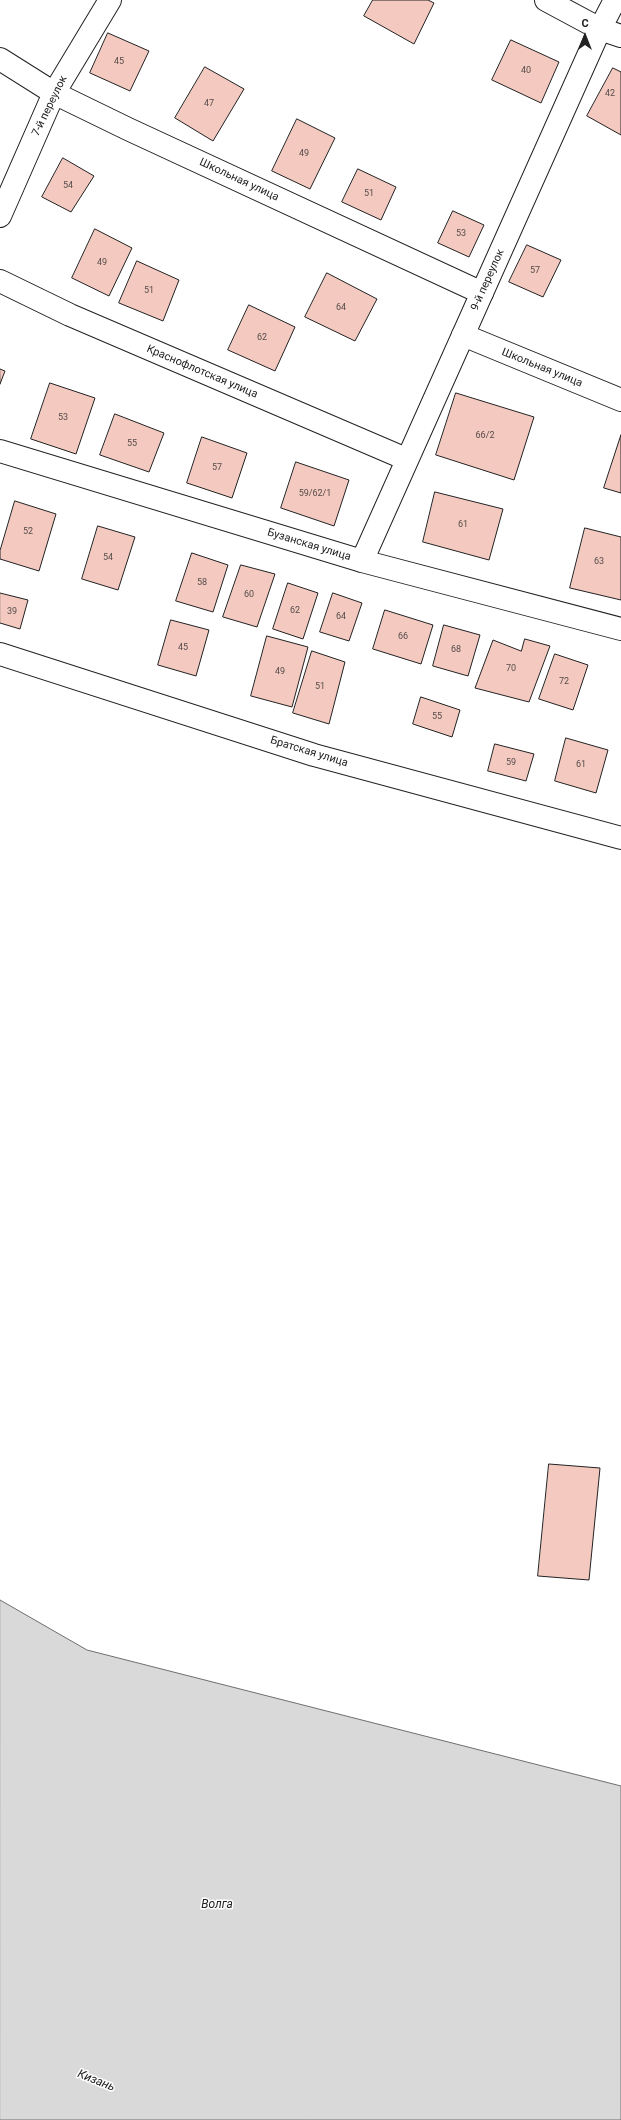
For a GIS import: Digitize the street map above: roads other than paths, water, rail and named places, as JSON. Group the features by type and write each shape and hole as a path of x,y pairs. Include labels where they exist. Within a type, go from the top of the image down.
{"street":[{"name":"7-й переулок","path":"0,216 54,93 110,0"},
{"path":"546,0 600,28 621,36"},
{"name":"9-й переулок","path":"362,561 406,459 600,28 616,0"},
{"name":"Школьная улица","path":"0,59 54,93 128,130 482,293"},
{"name":"Краснофлотская улица","path":"0,281 70,315 406,459"},
{"name":"Школьная улица","path":"463,335 621,400"},
{"name":"Бузанская улица","path":"0,451 362,561 621,629"},
{"name":"Братская улица","path":"0,654 314,755 621,838"}],"water":[{"name":"Волга","path":"0,1600 87,1650 621,1786 621,2120 0,2120"}],"water label":[{"name":"Кизань","path":"96,2081"}]}
